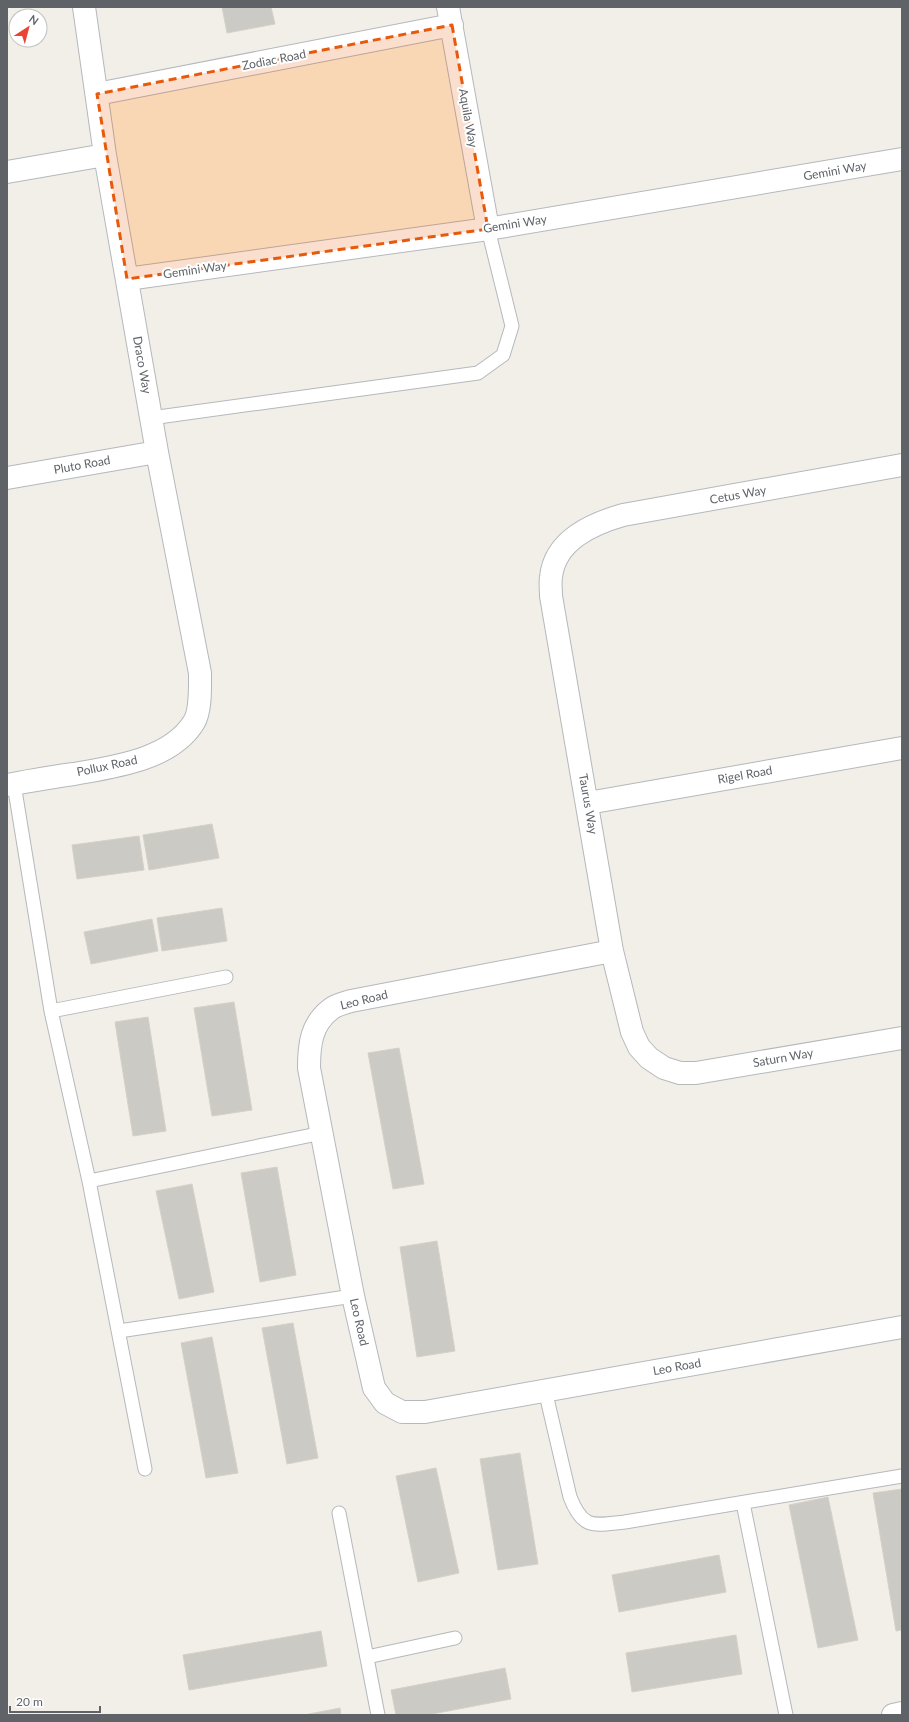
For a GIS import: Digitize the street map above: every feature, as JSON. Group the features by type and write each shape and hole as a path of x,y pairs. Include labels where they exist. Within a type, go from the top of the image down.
{"street":[{"name":"Draco Way","path":"84,7 106,155 151,418 200,673 200,700 195,721"},
{"name":"Zodiac Road","path":"97,94 450,16"},
{"name":"Aquila Way","path":"450,16 488,229"},
{"path":"7,172 106,155"},
{"name":"Gemini Way","path":"127,279 488,229 902,159"},
{"name":"Pluto Road","path":"7,478 157,452"},
{"name":"Cetus Way","path":"577,535 600,521 623,515 902,465"},
{"name":"Taurus Way","path":"577,535 562,550 555,563 551,577 551,596 588,803 612,951 632,1032 639,1047 649,1058 664,1068"},
{"name":"Pollux Road","path":"10,784 125,765 153,755 179,738 195,721"},
{"name":"Rigel Road","path":"588,803 902,748"},
{"name":"Leo Road","path":"612,951 351,1001 331,1009 317,1022 309,1046 309,1068 353,1296 374,1388 385,1403 402,1412 425,1412 902,1327"},
{"name":"Saturn Way","path":"664,1068 680,1073 696,1073 902,1038"},
{"path":"893,1715 902,1713"}],"lane":[{"path":"151,418 478,373 503,355 512,326 488,229"},
{"path":"10,784 51,1011 89,1181 146,1469"},
{"path":"51,1011 226,977"},
{"path":"89,1181 322,1134"},
{"path":"118,1331 353,1296"},
{"path":"545,1390 570,1497 576,1513 586,1522 603,1524 625,1522 902,1476"},
{"path":"743,1503 786,1715"},
{"path":"339,1513 378,1715"},
{"path":"367,1657 455,1638"}],"highlighted area":[{"path":"452,25 488,229 127,279 97,94"}],"shaded area":[{"path":"452,25 488,229 127,279 97,94"}],"building":[{"path":"222,7 271,7 275,24 227,33"},
{"path":"212,824 219,858 149,870 143,835"},
{"path":"139,836 144,870 77,879 72,845"},
{"path":"222,908 227,941 162,951 157,918"},
{"path":"152,919 158,951 91,964 84,932"},
{"path":"234,1002 252,1110 212,1116 194,1008"},
{"path":"148,1017 166,1131 133,1136 115,1022"},
{"path":"399,1048 424,1184 393,1189 368,1053"},
{"path":"277,1167 296,1275 260,1282 241,1173"},
{"path":"192,1184 214,1292 179,1299 156,1191"},
{"path":"437,1241 455,1351 417,1357 400,1247"},
{"path":"293,1323 318,1458 287,1464 262,1328"},
{"path":"212,1337 238,1473 206,1478 181,1343"},
{"path":"520,1453 538,1564 498,1570 480,1459"},
{"path":"436,1468 459,1573 418,1582 396,1476"},
{"path":"902,1489 902,1630 896,1631 873,1493"},
{"path":"828,1497 858,1640 818,1648 789,1505"},
{"path":"719,1555 726,1592 619,1612 612,1575"},
{"path":"321,1631 327,1666 189,1690 183,1655"},
{"path":"736,1635 742,1674 632,1692 626,1653"},
{"path":"505,1668 511,1699 427,1715 396,1715 391,1690"},
{"path":"340,1708 341,1715 304,1715"}]}
